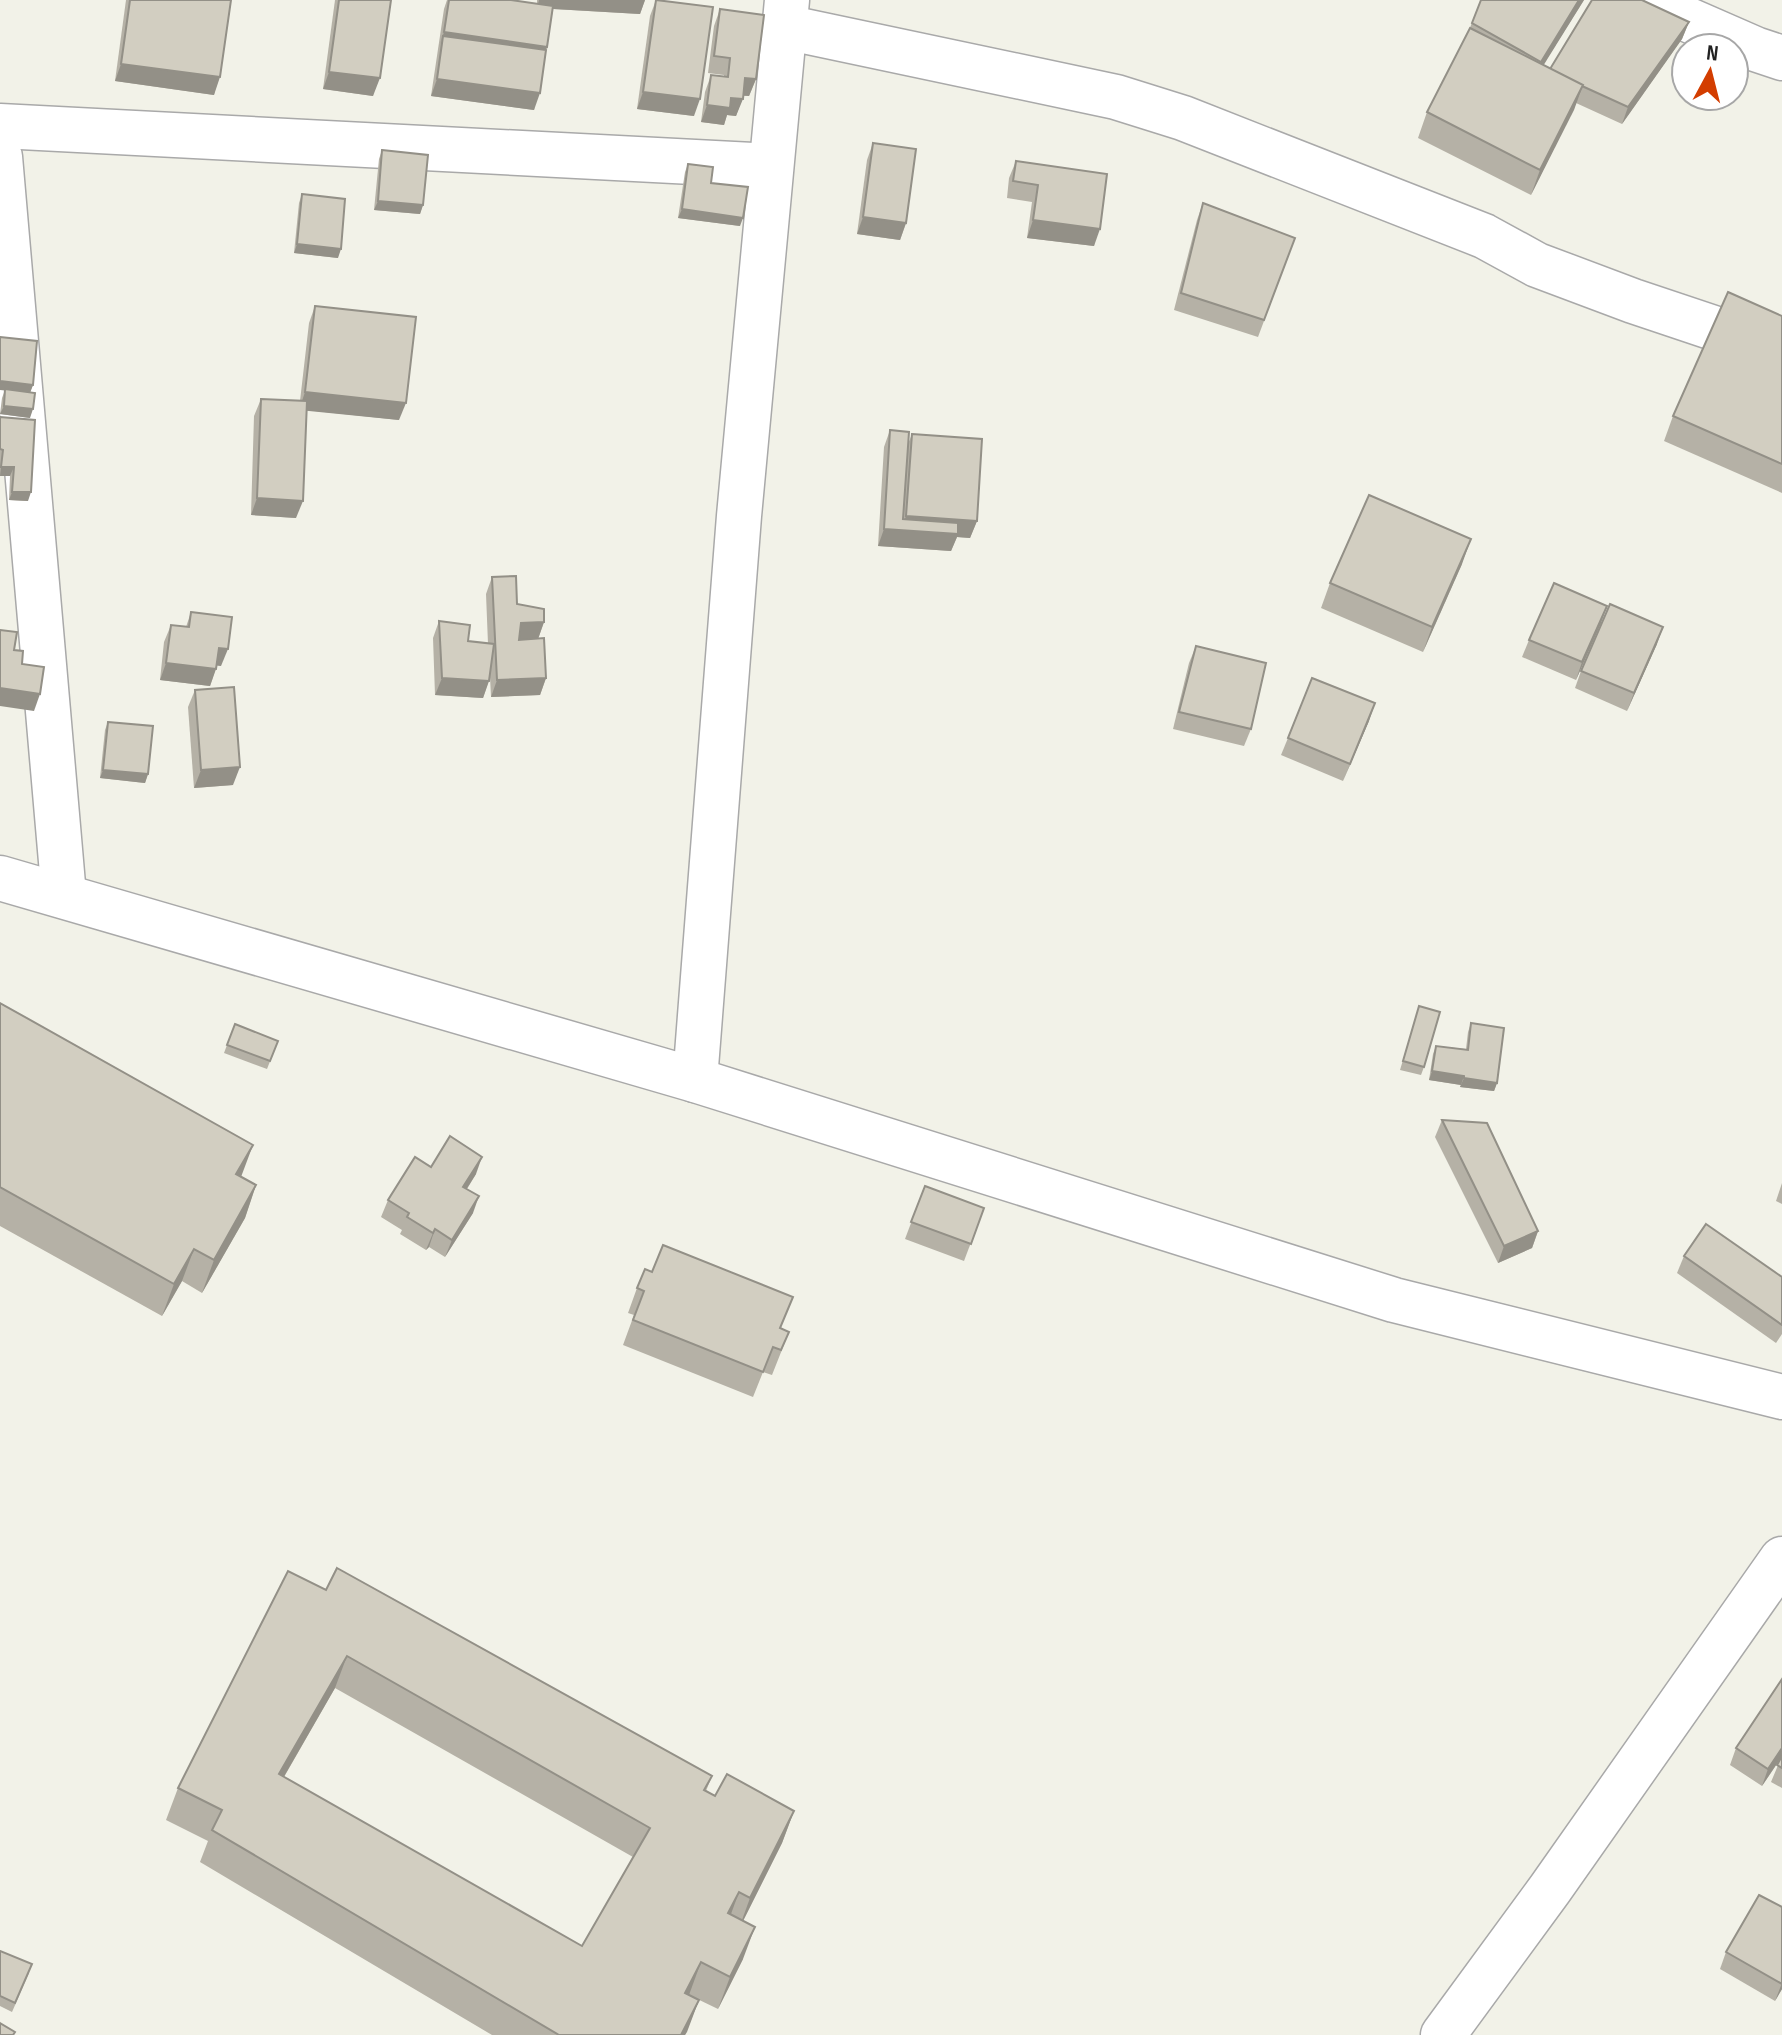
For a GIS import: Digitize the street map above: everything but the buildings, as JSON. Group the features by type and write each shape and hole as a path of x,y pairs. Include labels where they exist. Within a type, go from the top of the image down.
{"street":[{"path":"1643,0 1782,58"},
{"path":"695,1080 739,516 786,13 1116,97 1183,118 1484,236 1537,265 1782,351"},
{"path":"0,126 771,166"},
{"path":"0,157 64,896"},
{"path":"0,878 695,1080 1394,1300 1782,1397"},
{"path":"1443,2035 1550,1889 1782,1559"}]}
